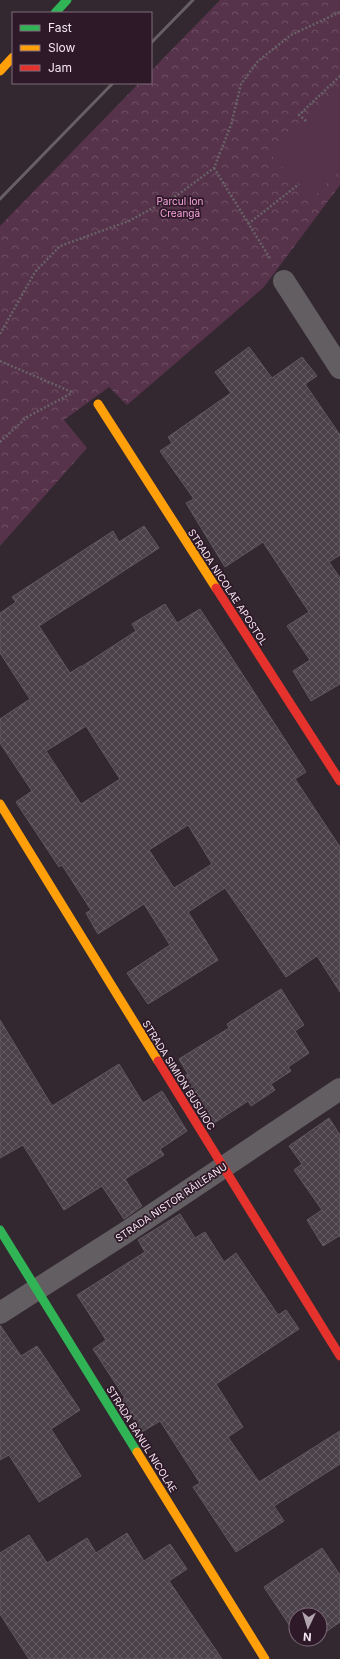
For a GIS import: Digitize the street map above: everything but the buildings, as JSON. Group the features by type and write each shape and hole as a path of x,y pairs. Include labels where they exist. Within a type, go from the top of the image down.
{"street":[{"path":"55,12 67,0"},
{"path":"0,71 12,58"},
{"path":"284,281 340,368"},
{"name":"STRADA NICOLAE APOSTOL","path":"98,404 340,781"},
{"name":"STRADA SIMION BUSUIOC","path":"0,804 340,1356"},
{"name":"STRADA NISTOR RĂILEANU","path":"0,1313 340,1089"},
{"name":"STRADA BANUL NICOLAE","path":"0,1230 265,1659"}],"path":[{"path":"0,334 35,272 60,246 129,221 179,194 214,168 231,125 241,84 258,61 291,35 340,12"},
{"path":"306,121 299,114 340,76"},
{"path":"214,168 284,281"},
{"path":"248,224 299,184"},
{"path":"0,361 98,404"},
{"path":"0,442 27,417 72,392"}],"green space":[{"name":"Parcul Ion Creangă","path":"220,0 340,0 340,185 264,287 127,405 109,387 64,420 87,448 0,546 0,226 138,84 152,84 152,70"},
{"path":"340,85 340,170 312,198 272,156"}],"railway":[{"path":"152,42 193,0"},
{"path":"0,199 112,84"}],"traffic: fast":[{"path":"56,12 67,0"},
{"path":"0,1230 137,1452"}],"traffic: slow":[{"path":"0,71 12,58"},
{"path":"98,404 216,588"},
{"path":"0,804 158,1061"},
{"path":"137,1452 265,1659"}],"traffic: jam":[{"path":"216,588 340,781"},
{"path":"158,1061 340,1356"}]}
